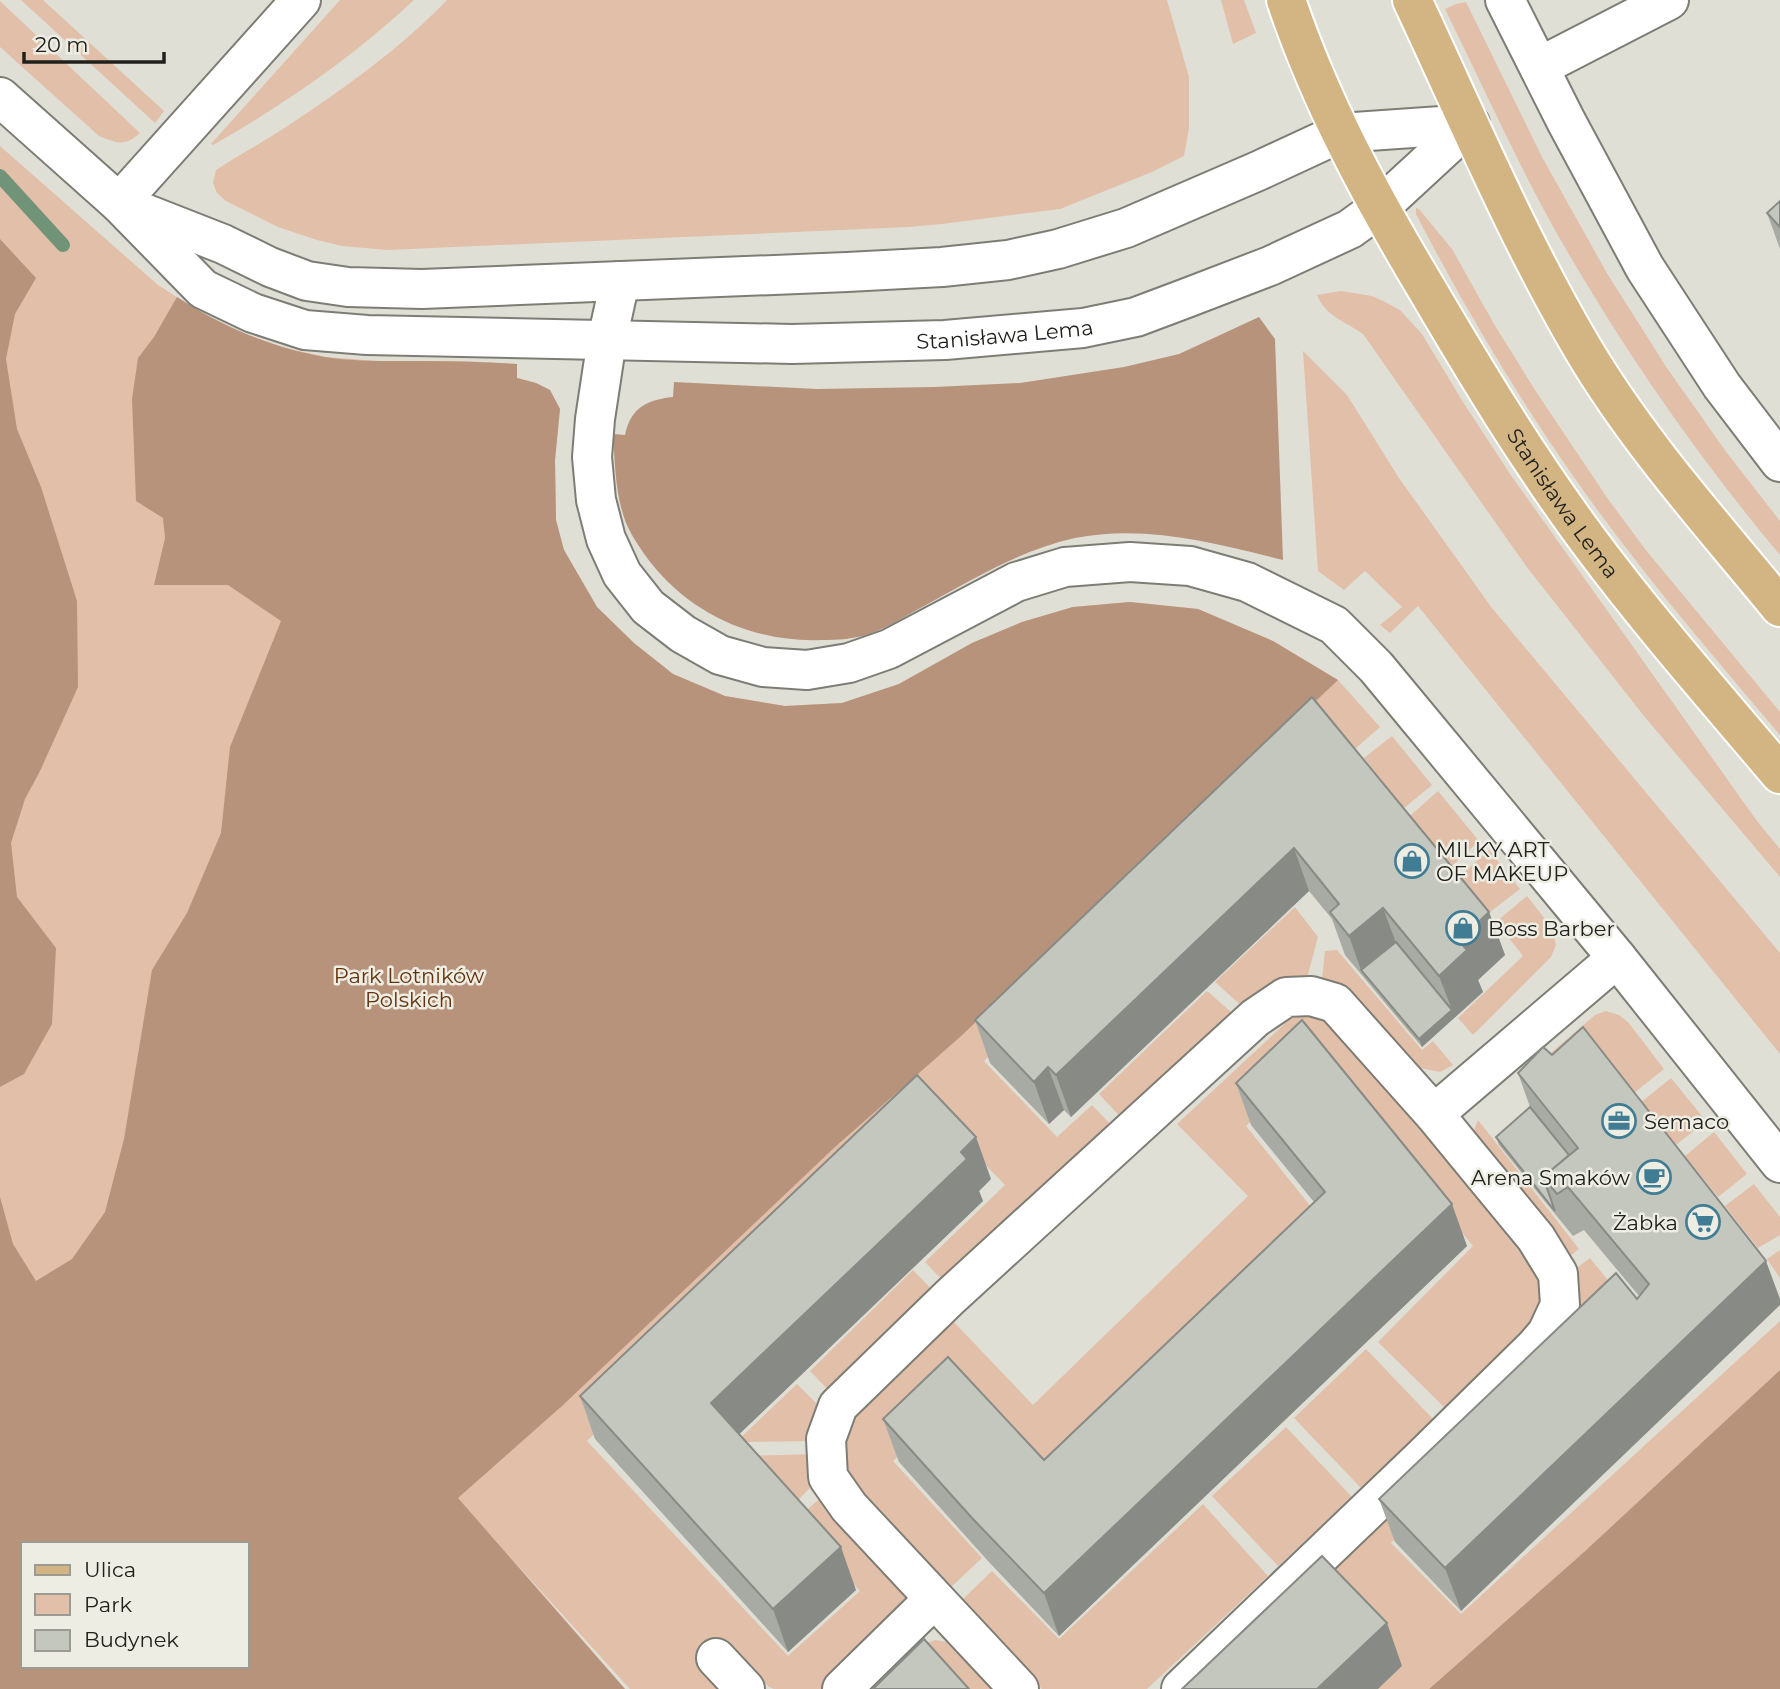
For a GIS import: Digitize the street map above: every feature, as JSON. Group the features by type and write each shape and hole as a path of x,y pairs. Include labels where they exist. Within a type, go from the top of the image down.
{"main road":[{"name":"Stanisława Lema","path":"1286,0 1301,45 1340,133 1379,208 1480,381 1541,474 1637,605 1780,774"},
{"path":"1412,0 1513,218 1584,351 1633,424 1780,607"}],"street":[{"path":"301,0 119,203 307,281 348,287 422,289 860,272 1008,260 1058,249 1126,228 1340,133 1470,124"},
{"path":"1505,0 1566,121 1646,268 1722,386 1780,462"},
{"path":"1539,67 1669,0"},
{"name":"Stanisława Lema","path":"0,97 119,203 203,289 253,313 305,330 367,335 607,340 820,343 945,340 1083,328 1136,317 1270,266 1350,229 1379,208 1470,124"},
{"path":"620,281 594,419 592,457 596,500 606,539 622,573 648,607 683,634 720,655 763,667 807,670 849,663 889,649 1016,582 1065,567 1130,562 1190,566 1247,582 1334,625 1376,667 1617,958 1780,1163"},
{"path":"1434,1114 1617,958"},
{"path":"1018,1689 849,1507 828,1477 826,1439 838,1406 950,1297 1255,1018 1286,997 1311,996 1335,1003 1434,1114 1536,1238 1558,1274 1560,1305 1548,1332 1535,1347 1181,1689"},
{"path":"842,1689 934,1600"},
{"path":"716,1658 745,1689"}],"green space":[{"path":"21,0 43,0 164,111 155,123"},
{"path":"340,0 414,0 367,41 318,78 240,129 211,144"},
{"path":"447,0 1167,0 1189,77 1189,128 1184,156 1152,172 1060,209 942,224 388,250 342,246 278,227 226,201 217,193 213,183 216,170 286,127 349,83 390,52"},
{"path":"1221,0 1244,0 1256,33 1233,44"},
{"path":"0,1 140,133 125,142 99,136 0,47"},
{"path":"1466,2 1542,157 1608,275 1667,368 1727,453 1780,521 1780,555 1661,399 1556,232 1445,9"},
{"name":"Park Lotników Polskich","path":"0,146 158,285 205,315 250,336 326,357 517,364 517,378 550,390 560,409 555,460 556,520 564,550 597,607 634,643 673,674 725,696 785,706 842,703 899,684 972,643 1022,622 1073,607 1130,602 1198,609 1273,641 1338,680 1380,727 1348,755 1329,731 984,1061 1057,1137 1092,1105 1116,1130 952,1290 925,1262 1005,1185 934,1111 587,1441 788,1656 860,1591 797,1519 827,1492 925,1601 826,1689 769,1687 730,1644 708,1664 730,1689 630,1689 512,1559 625,1689 0,1689"},
{"path":"1416,208 1452,249 1535,390 1608,499 1645,549 1780,712 1780,735 1646,574 1571,473 1470,313 1416,214"},
{"path":"0,239 36,278 15,314 6,359 17,429 41,487 77,601 78,687 25,799 11,843 17,897 56,948 52,1024 24,1074 0,1087"},
{"path":"1341,291 1372,296 1385,302 1400,310 1422,334 1510,474 1757,821 1780,849 1780,877 1644,716 1526,566 1363,334 1325,309 1317,295"},
{"name":"Park Lotników Polskich","path":"177,297 248,335 285,348 325,357 517,364 517,378 550,390 560,409 555,460 556,520 564,550 597,607 634,643 673,674 725,696 785,706 842,703 899,684 972,643 1022,622 1073,607 1130,602 1198,609 1273,641 1338,680 960,1037 835,1147 562,1406 458,1498 625,1689 0,1689 0,1197 13,1244 36,1281 72,1259 105,1212 124,1139 152,970 187,913 221,833 230,747 281,621 228,585 154,585 165,538 163,518 136,501 132,399 138,358 154,337"},
{"path":"1259,317 1275,339 1283,560 1232,547 1153,534 1101,534 1075,538 1055,543 998,566 869,634 840,639 797,640 750,631 706,611 686,597 667,581 648,558 631,533 622,512 616,479 613,434 625,435 636,411 648,403 673,397 674,382 817,389 1020,383 1124,367 1179,354"},
{"path":"1303,351 1347,395 1399,478 1492,608 1780,953 1780,1054 1418,606 1390,633 1380,625 1402,607 1365,571 1344,590 1318,571"},
{"path":"1392,736 1432,785 1403,809 1364,758"},
{"path":"1438,791 1479,841 1451,867 1410,816"},
{"path":"1489,850 1520,889 1490,912 1459,877"},
{"path":"1527,896 1552,928 1556,945 1551,957 1473,1035 1458,1018 1523,956 1496,922"},
{"path":"1295,907 1318,937 1307,978 1245,1009 1215,982"},
{"path":"1337,950 1422,1050 1433,1041 1453,1065 1440,1072 1420,1068 1354,994 1322,979 1325,951"},
{"path":"1207,991 1238,1018 1128,1125 1099,1094"},
{"path":"1606,1011 1619,1015 1628,1022 1664,1069 1634,1093 1545,1058 1595,1015"},
{"path":"1313,1015 1332,1023 1545,1279 1544,1306 1528,1330 1446,1409 1378,1342 1473,1246 1318,1059 1246,1126 1332,1233 1061,1492 965,1394 893,1461 982,1558 949,1589 844,1479 842,1419 953,1321 1033,1405 1248,1196 1177,1124 1291,1018"},
{"path":"1671,1078 1706,1121 1676,1145 1640,1103"},
{"path":"1478,1120 1579,1249 1561,1263 1473,1133"},
{"path":"1714,1132 1747,1174 1718,1197 1685,1156"},
{"path":"1754,1184 1780,1217 1780,1235 1758,1248 1725,1206"},
{"path":"1780,1250 1780,1278 1767,1259"},
{"path":"1590,1258 1632,1310 1555,1339 1565,1277"},
{"path":"913,1270 941,1299 837,1399 810,1371"},
{"path":"1780,1321 1780,1370 1584,1552 1429,1689 1378,1689 1402,1666 1251,1631 1419,1471 1441,1493 1391,1543 1461,1614"},
{"path":"1366,1349 1433,1419 1361,1488 1294,1418"},
{"path":"1780,1370 1780,1689 1429,1689 1584,1552"},
{"path":"797,1384 826,1413 817,1441 736,1442"},
{"path":"1286,1427 1352,1497 1278,1566 1212,1496"},
{"path":"817,1454 820,1478 789,1509 739,1456"},
{"path":"1203,1504 1268,1576 1147,1689 1042,1689 961,1601 992,1571 1059,1639"},
{"path":"935,1640 953,1643 1006,1689 868,1689 917,1647"}],"building":[{"path":"1780,201 1780,227 1767,213"},
{"path":"1312,697 1489,912 1459,941 1467,950 1439,976 1383,908 1349,936 1330,912 1339,904 1294,848 1056,1075 1048,1067 1034,1082 975,1020"},
{"path":"1396,942 1452,1010 1419,1039 1361,970"},
{"path":"1302,1020 1452,1204 1044,1593 883,1419 948,1357 1044,1460 1325,1192 1236,1083"},
{"path":"1583,1027 1766,1261 1445,1568 1379,1499 1616,1273 1637,1299 1649,1284 1568,1187 1557,1194 1543,1177 1578,1148 1518,1073 1543,1047 1552,1055"},
{"path":"917,1075 976,1137 961,1152 967,1159 711,1403 841,1547 773,1609 580,1396"},
{"path":"1530,1107 1569,1155 1543,1177 1555,1211 1496,1137"},
{"path":"1322,1556 1387,1623 1317,1689 1182,1689"},
{"path":"924,1639 969,1689 873,1689"}],"waterway":[{"path":"0,176 63,245"}],"place":[{"name":"MILKY ART OF MAKEUP","path":"1412,861"},
{"name":"Boss Barber","path":"1463,928"},
{"name":"Semaco","path":"1619,1121"},
{"name":"Arena Smaków","path":"1654,1177"},
{"name":"Żabka","path":"1703,1222"}]}
